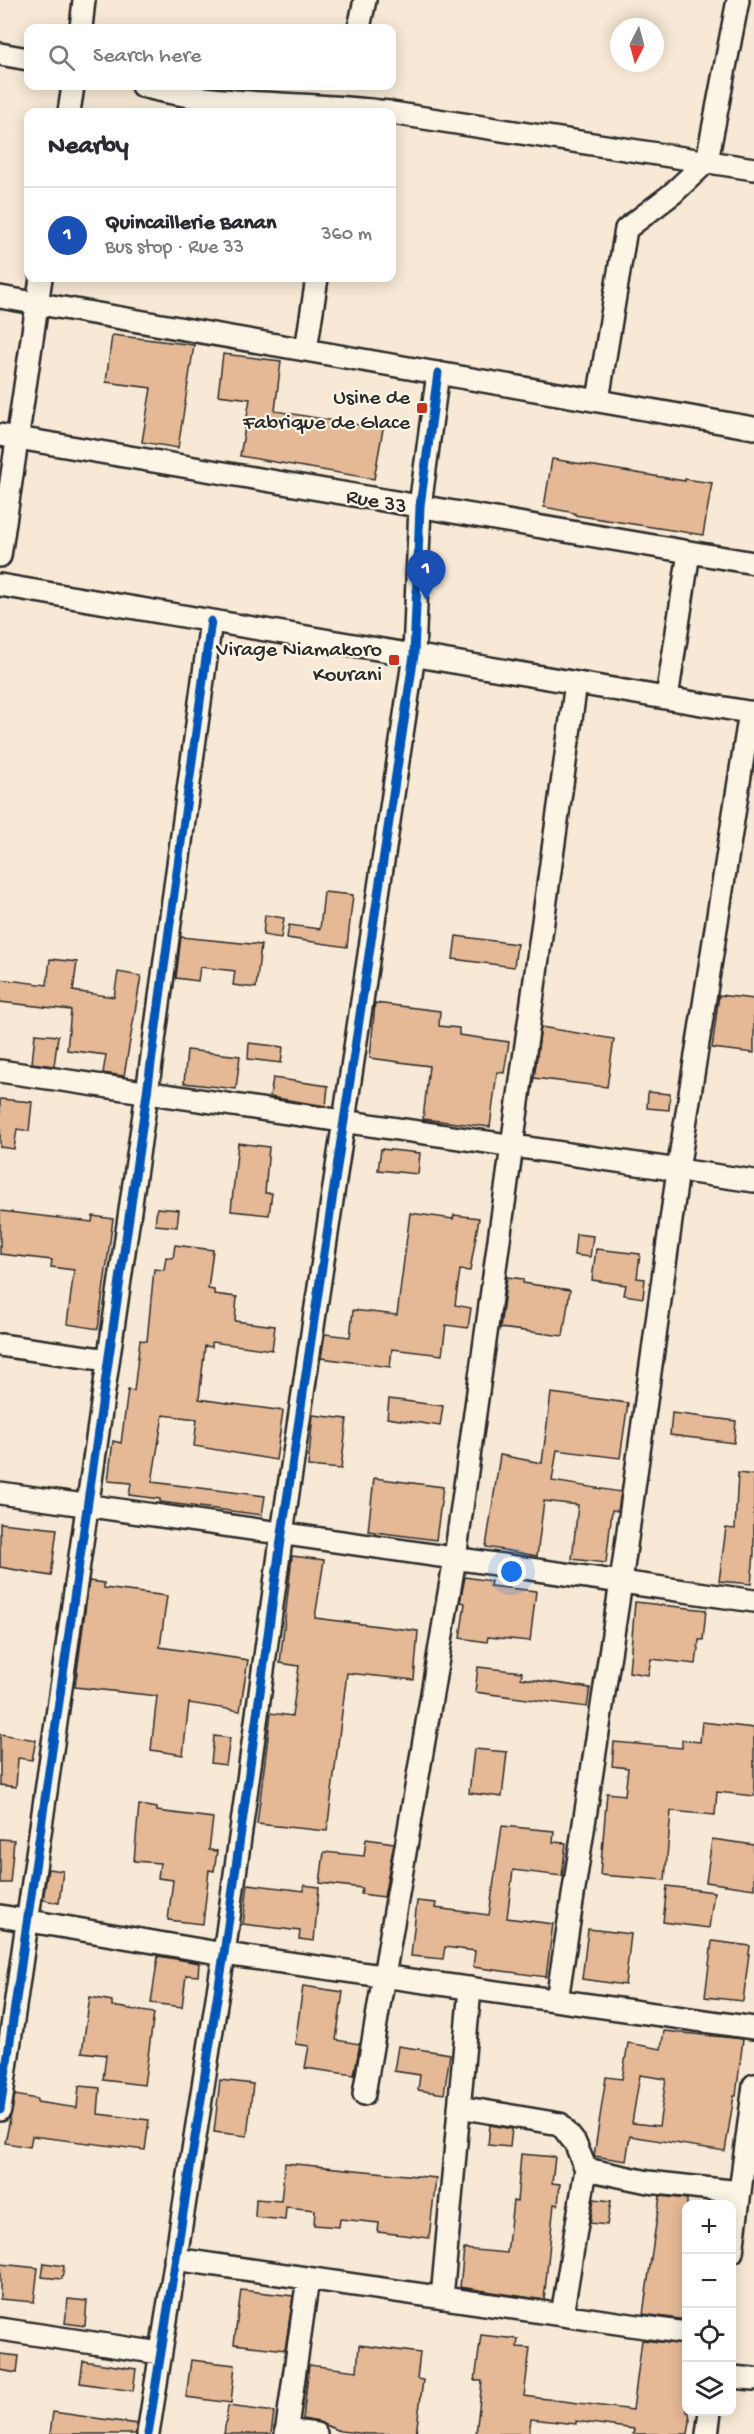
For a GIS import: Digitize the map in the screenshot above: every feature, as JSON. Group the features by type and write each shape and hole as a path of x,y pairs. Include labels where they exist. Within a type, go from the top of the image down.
{"street":[{"path":"81,24 84,0"},
{"path":"360,24 365,0"},
{"path":"598,400 626,229 707,161 738,0"},
{"path":"0,54 24,58"},
{"path":"70,108 72,90"},
{"path":"152,90 187,104 343,101 370,108"},
{"path":"396,114 754,169"},
{"path":"0,556 8,437 40,282"},
{"path":"306,350 316,282"},
{"path":"0,297 754,428"},
{"path":"148,2434 224,1954 282,1533 414,655 420,506 438,373"},
{"name":"Rue 33","path":"8,437 754,562"},
{"path":"667,698 689,552"},
{"path":"0,585 752,712 678,1170 621,1582 557,2000"},
{"path":"0,2110 147,1093 211,621"},
{"path":"364,2094 455,1558 576,683"},
{"path":"0,1071 754,1181"},
{"path":"0,1345 108,1360"},
{"path":"0,1492 754,1601"},
{"path":"0,1916 224,1954 754,2028"},
{"path":"442,2298 470,1988"},
{"path":"736,2222 754,2085"},
{"path":"459,2107 560,2124 575,2143 586,2169 562,2315"},
{"path":"586,2169 648,2182 740,2192"},
{"path":"175,2259 682,2332"},
{"path":"308,2278 286,2432 316,2434"},
{"path":"0,2329 160,2353"},
{"path":"736,2377 754,2379"},
{"path":"707,2434 709,2416"}],"building":[{"path":"112,335 194,345 178,448 142,442 151,388 106,382"},
{"path":"223,354 281,361 275,411 383,429 374,479 240,456 250,399 218,395"},
{"path":"552,459 685,481 685,479 712,483 703,535 575,515 575,513 544,507"},
{"path":"324,892 353,895 347,947 287,938 289,925 320,929"},
{"path":"265,915 284,918 281,938 263,935"},
{"path":"456,936 517,944 514,967 453,959"},
{"path":"181,937 261,945 256,988 233,985 235,971 200,967 198,981 176,978"},
{"path":"50,959 77,962 73,991 114,997 118,972 141,976 124,1076 103,1073 106,1055 67,1050 71,1010 0,1002 0,979 47,985"},
{"path":"719,995 754,999 754,1053 712,1048"},
{"path":"375,1003 440,1011 439,1026 459,1028 459,1035 509,1042 504,1073 497,1072 490,1127 423,1119 429,1066 370,1058"},
{"path":"541,1027 614,1039 607,1087 534,1078"},
{"path":"35,1034 58,1036 54,1066 32,1063"},
{"path":"249,1043 283,1047 281,1063 248,1059"},
{"path":"187,1050 240,1056 236,1089 184,1083"},
{"path":"273,1078 328,1086 326,1106 270,1097"},
{"path":"648,1092 670,1094 669,1110 647,1108"},
{"path":"0,1099 32,1102 29,1131 17,1129 14,1149 0,1147"},
{"path":"238,1143 269,1147 265,1193 272,1193 269,1215 231,1211"},
{"path":"381,1149 420,1153 418,1174 378,1170"},
{"path":"157,1208 179,1210 177,1227 155,1225"},
{"path":"0,1211 92,1222 93,1216 113,1219 98,1329 67,1324 74,1270 51,1267 52,1260 0,1254"},
{"path":"410,1213 453,1219 454,1215 479,1218 470,1271 460,1270 455,1305 471,1308 468,1328 446,1325 442,1355 392,1349 390,1367 321,1358 325,1334 350,1337 353,1310 397,1315"},
{"path":"576,1234 593,1236 590,1257 574,1255"},
{"path":"175,1245 213,1250 208,1289 214,1290 214,1294 237,1297 235,1321 275,1326 272,1350 212,1342 212,1347 205,1346 199,1399 283,1411 276,1460 194,1446 197,1419 163,1415 152,1482 265,1496 262,1515 160,1502 160,1499 129,1495 131,1483 108,1481 113,1441 121,1443 128,1390 134,1391 140,1340 147,1341 154,1269 164,1270 166,1257 173,1258"},
{"path":"596,1249 640,1254 637,1278 645,1279 643,1298 624,1295 626,1285 592,1280"},
{"path":"507,1277 523,1279 523,1283 570,1290 563,1336 500,1328"},
{"path":"551,1393 628,1403 620,1458 557,1450 552,1481 621,1492 618,1511 612,1510 606,1563 572,1559 578,1505 544,1501 537,1556 486,1547 500,1455 542,1463"},
{"path":"389,1399 443,1406 440,1426 387,1418"},
{"path":"672,1413 736,1421 734,1443 670,1435"},
{"path":"313,1415 347,1419 341,1469 308,1466"},
{"path":"738,1473 754,1475 754,1554 751,1584 719,1581 726,1528 735,1529"},
{"path":"374,1478 443,1487 436,1540 368,1531"},
{"path":"0,1523 57,1529 51,1576 0,1567"},
{"path":"292,1556 324,1560 315,1618 418,1631 414,1680 347,1673 327,1831 257,1824 271,1713 292,1716 299,1666 280,1663"},
{"path":"465,1577 491,1581 490,1586 536,1591 530,1641 488,1637 487,1642 460,1638 465,1603 460,1602"},
{"path":"89,1581 104,1583 104,1588 167,1596 160,1647 248,1660 240,1711 189,1703 183,1755 151,1750 157,1696 75,1687"},
{"path":"635,1602 706,1610 703,1640 699,1640 696,1664 651,1659 648,1675 629,1672"},
{"path":"478,1667 522,1672 521,1678 590,1688 587,1707 475,1692"},
{"path":"702,1722 754,1728 754,1796 717,1792 715,1815 671,1811 665,1880 600,1875 607,1793 625,1795 628,1768 612,1766 614,1742 682,1748 682,1740 700,1742"},
{"path":"0,1734 36,1740 32,1760 18,1758 16,1787 0,1785"},
{"path":"214,1736 230,1738 226,1765 211,1763"},
{"path":"474,1749 507,1752 502,1797 469,1793"},
{"path":"139,1805 157,1808 157,1811 213,1818 209,1850 217,1851 214,1871 209,1870 203,1924 168,1920 173,1880 158,1878 160,1863 134,1861"},
{"path":"502,1826 554,1831 553,1842 566,1843 562,1876 513,1870 507,1918 553,1924 546,1977 473,1967 475,1951 445,1947 443,1959 411,1956 417,1901 436,1903 435,1908 489,1915"},
{"path":"0,1839 14,1840 10,1883 0,1883"},
{"path":"366,1839 394,1843 384,1897 361,1894 362,1888 320,1883 324,1852 364,1856"},
{"path":"712,1839 754,1845 754,1889 706,1882"},
{"path":"48,1869 63,1871 59,1903 43,1900"},
{"path":"248,1884 304,1891 304,1885 319,1887 314,1941 299,1939 300,1931 243,1924"},
{"path":"667,1886 714,1892 709,1928 663,1922"},
{"path":"588,1929 631,1934 625,1985 582,1979"},
{"path":"712,1941 750,1946 743,2001 705,1997"},
{"path":"158,1956 199,1963 198,1976 186,1975 182,2007 151,2003"},
{"path":"303,1986 343,1992 336,2040 360,2044 354,2075 305,2068 309,2046 295,2044"},
{"path":"90,1997 112,2001 112,2006 154,2013 144,2085 103,2080 106,2055 82,2052"},
{"path":"664,2031 743,2039 736,2096 734,2096 725,2151 630,2136 626,2161 594,2156 606,2077 622,2079 628,2043 661,2049","holes":["640,2075 666,2079 659,2126 632,2123"]},
{"path":"398,2046 450,2054 444,2094 418,2090 420,2075 394,2071"},
{"path":"220,2080 253,2084 247,2136 214,2132"},
{"path":"79,2086 100,2088 98,2114 149,2120 145,2150 32,2136 30,2147 5,2143 15,2095 37,2099 37,2102 77,2108"},
{"path":"490,2125 512,2129 510,2147 488,2145"},
{"path":"521,2154 555,2157 552,2183 560,2184 558,2205 554,2204 544,2300 460,2287 464,2249 507,2253 513,2201 517,2202"},
{"path":"285,2163 436,2178 429,2238 378,2232 379,2223 340,2219 339,2227 314,2225 315,2210 286,2207 285,2220 255,2217 256,2199 281,2201"},
{"path":"660,2196 687,2199 682,2200 682,2319 643,2314"},
{"path":"594,2199 611,2201 607,2225 590,2223"},
{"path":"44,2263 64,2266 62,2279 42,2277"},
{"path":"0,2264 38,2268 34,2302 0,2299"},
{"path":"241,2290 293,2296 285,2350 234,2344"},
{"path":"68,2299 87,2301 85,2326 65,2323"},
{"path":"481,2335 518,2339 517,2347 530,2348 524,2396 633,2410 642,2340 682,2344 682,2416 689,2416 688,2434 633,2434 634,2429 576,2421 576,2424 531,2419 529,2434 476,2434 482,2381 475,2381"},
{"path":"359,2345 420,2353 417,2379 423,2380 416,2434 366,2434 340,2431 303,2419 309,2365 357,2371"},
{"path":"0,2354 19,2356 17,2373 0,2370"},
{"path":"191,2360 235,2365 231,2403 186,2397"},
{"path":"83,2361 136,2369 133,2391 80,2383"},
{"path":"228,2406 274,2412 271,2434 224,2434"},
{"path":"53,2412 137,2424 136,2434 50,2434"}],"cycle path":[{"path":"148,2434 224,1954 282,1533 414,655 420,506 438,373"},
{"path":"0,2110 147,1093 211,621"}],"place":[{"name":"Usine de Fabrique de Glace","path":"422,408"},
{"name":"Quincaillerie Banan","path":"426,600"},
{"name":"Virage Niamakoro Kourani","path":"394,660"}]}
